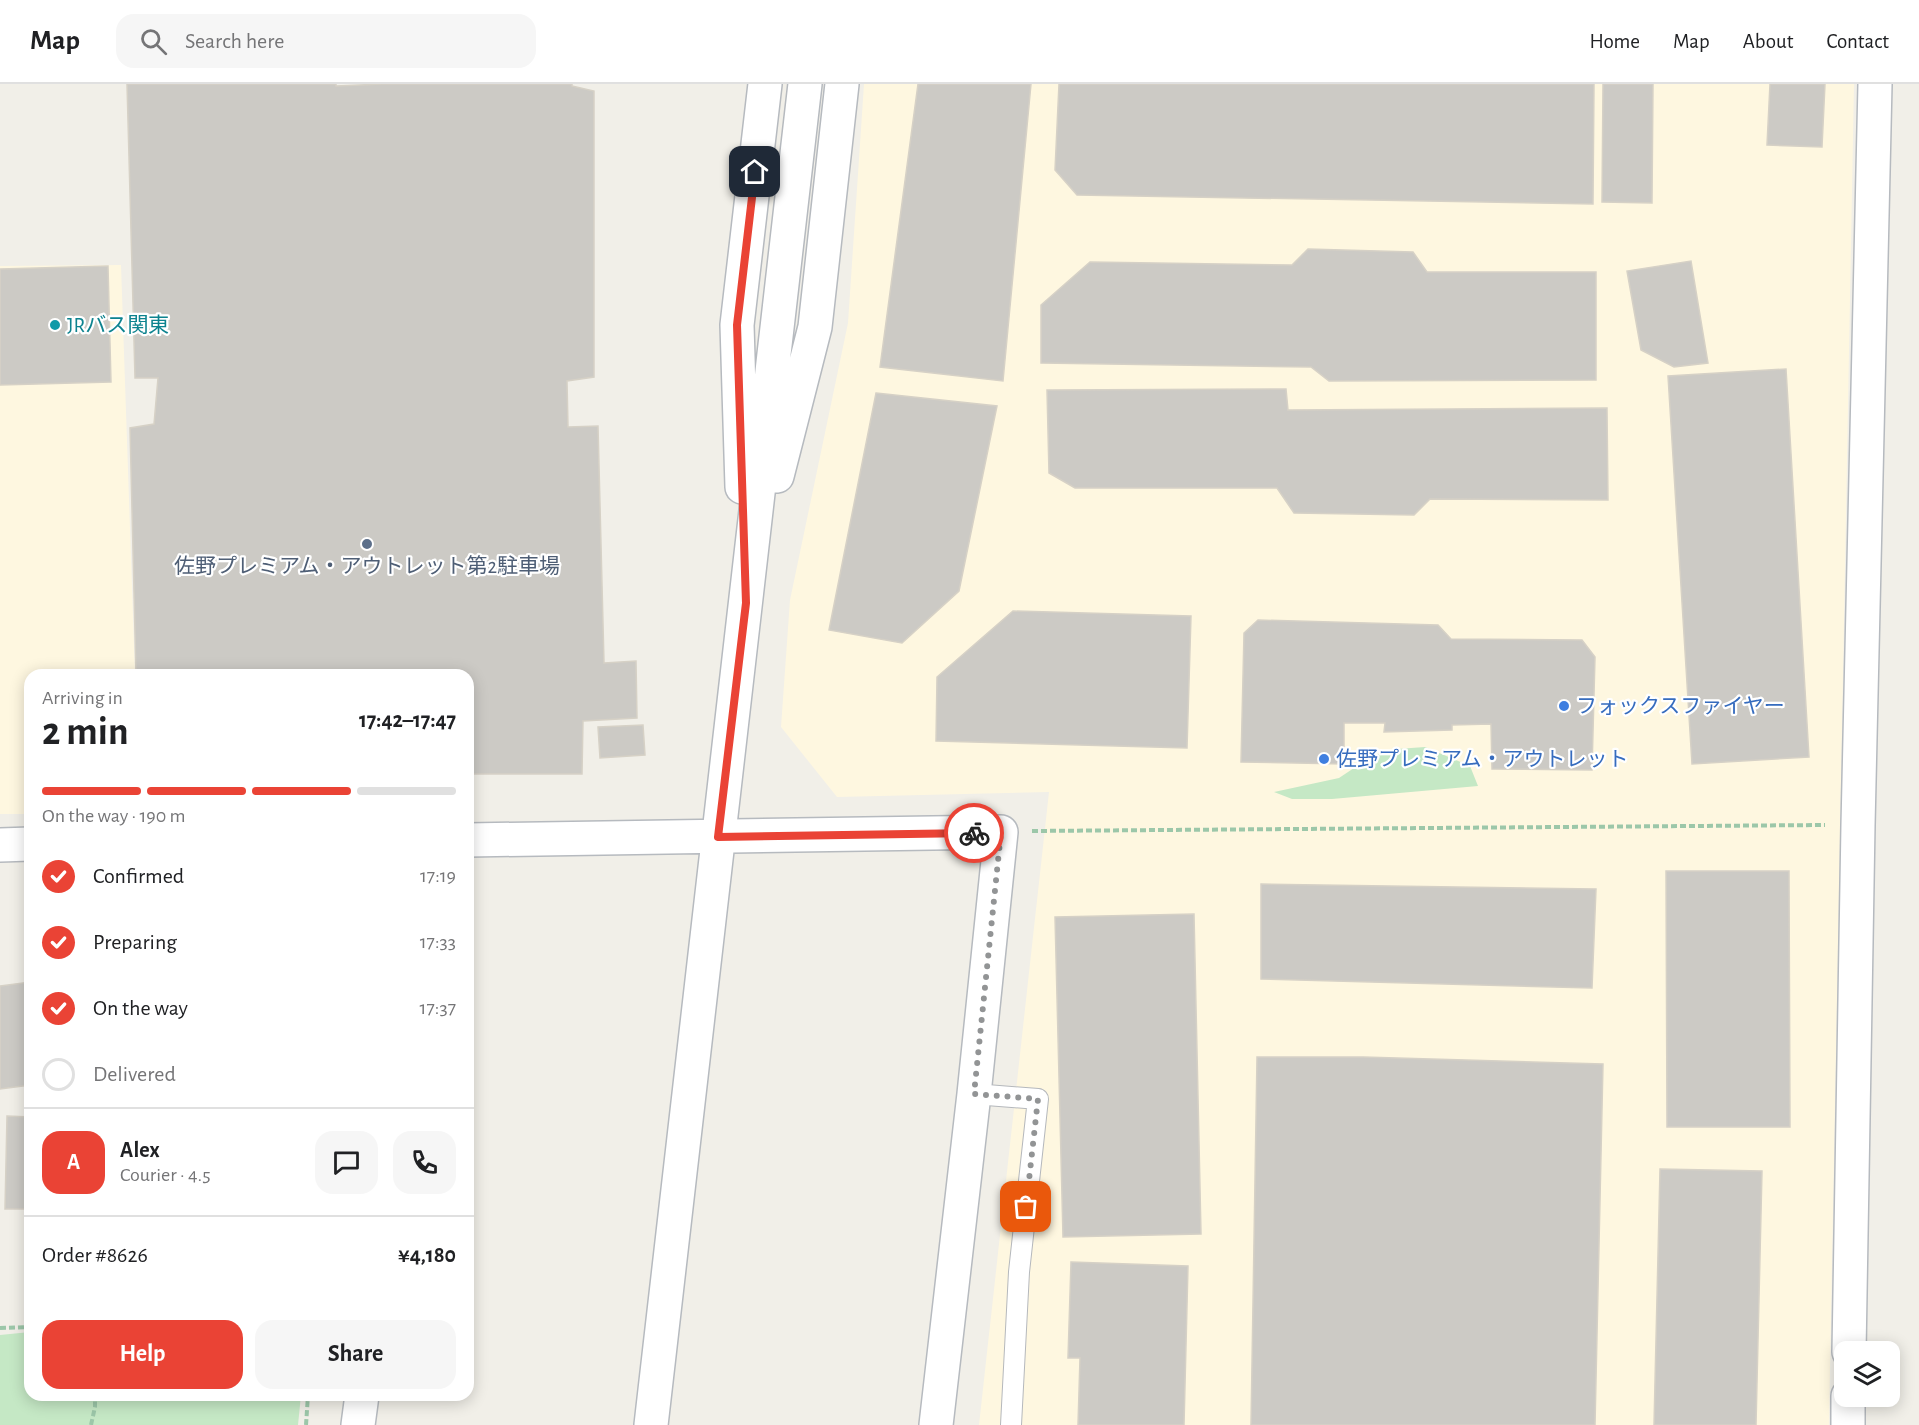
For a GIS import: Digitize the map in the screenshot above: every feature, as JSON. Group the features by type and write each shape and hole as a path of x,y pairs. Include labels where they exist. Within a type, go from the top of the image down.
{"street":[{"path":"746,603 737,325 765,84"},
{"path":"651,1425 805,84"},
{"path":"746,603 815,327 842,84"},
{"path":"1849,1341 1875,84"},
{"path":"474,840 1001,832 936,1425"},
{"path":"0,845 24,844"},
{"path":"358,1425 361,1401"},
{"path":"1848,1407 1848,1425"}],"lane":[{"path":"974,1094 1038,1099 1019,1272 1011,1425"}],"path":[{"path":"1001,832 1858,825"},
{"path":"0,1328 24,1327"},
{"path":"90,1425 95,1401"},
{"path":"306,1425 308,1401"}],"shaded area":[{"name":"佐野プレミアム・アウトレット","path":"864,84 1854,84 1829,1425 979,1425 1049,792 837,797 781,727 790,600 848,323"},
{"path":"121,265 135,669 24,669 24,814 0,814 0,266"}],"green space":[{"path":"1425,747 1470,766 1478,786 1332,799 1292,799 1274,792 1339,778 1372,756 1397,749"},
{"path":"24,1333 24,1401 300,1401 298,1425 0,1425 0,1335"}],"building":[{"name":"佐野プレミアム・アウトレット第2駐車場","path":"127,84 336,84 336,86 572,84 572,86 594,91 594,377 567,381 568,427 598,426 604,663 636,661 637,718 583,721 582,774 474,774 474,669 136,669 130,428 154,424 158,378 135,378"},
{"path":"918,84 1031,84 1003,381 880,367"},
{"path":"1059,84 1594,84 1593,204 1077,195 1055,170"},
{"path":"1603,84 1653,84 1652,203 1602,202"},
{"path":"1770,84 1825,84 1822,147 1767,145"},
{"path":"1308,249 1413,252 1427,272 1596,272 1596,380 1329,381 1311,367 1041,363 1041,305 1090,262 1292,265"},
{"path":"1691,261 1708,363 1674,367 1641,350 1627,271"},
{"name":"JRバス関東","path":"108,266 111,382 0,385 0,269"},
{"path":"1786,369 1809,757 1692,764 1668,376"},
{"path":"1286,389 1288,410 1607,408 1608,500 1430,499 1414,515 1294,513 1277,488 1075,488 1049,473 1047,390"},
{"path":"876,393 997,406 959,591 902,643 829,630"},
{"path":"1013,611 1191,616 1187,748 936,741 937,677"},
{"path":"1258,620 1438,625 1451,639 1582,640 1595,657 1592,770 1492,769 1491,724 1452,725 1452,730 1384,732 1385,723 1344,723 1344,764 1241,762 1244,633"},
{"path":"643,725 645,755 600,758 598,727"},
{"path":"1666,871 1789,871 1790,1127 1667,1127"},
{"path":"1261,884 1596,889 1592,988 1261,979"},
{"path":"1194,914 1201,1234 1063,1237 1055,917"},
{"path":"24,983 24,1086 0,1089 0,986"},
{"path":"1257,1057 1363,1057 1603,1064 1595,1425 1251,1425"},
{"path":"7,1116 24,1117 24,1209 5,1209"},
{"path":"1660,1169 1762,1171 1756,1425 1654,1425"},
{"path":"1071,1262 1188,1266 1184,1425 1078,1425 1080,1358 1068,1358"}],"way so far":[{"path":"974,833 1001,832 974,1094 1038,1099 1026,1207"}],"place":[{"name":"JRバス関東","path":"55,325"},
{"name":"佐野プレミアム・アウトレット第2駐車場","path":"367,544"},
{"name":"フォックスファイヤー","path":"1564,706"},
{"name":"佐野プレミアム・アウトレット","path":"1324,759"}],"route":[{"path":"755,172 737,325 746,603 718,837 974,833"}]}
